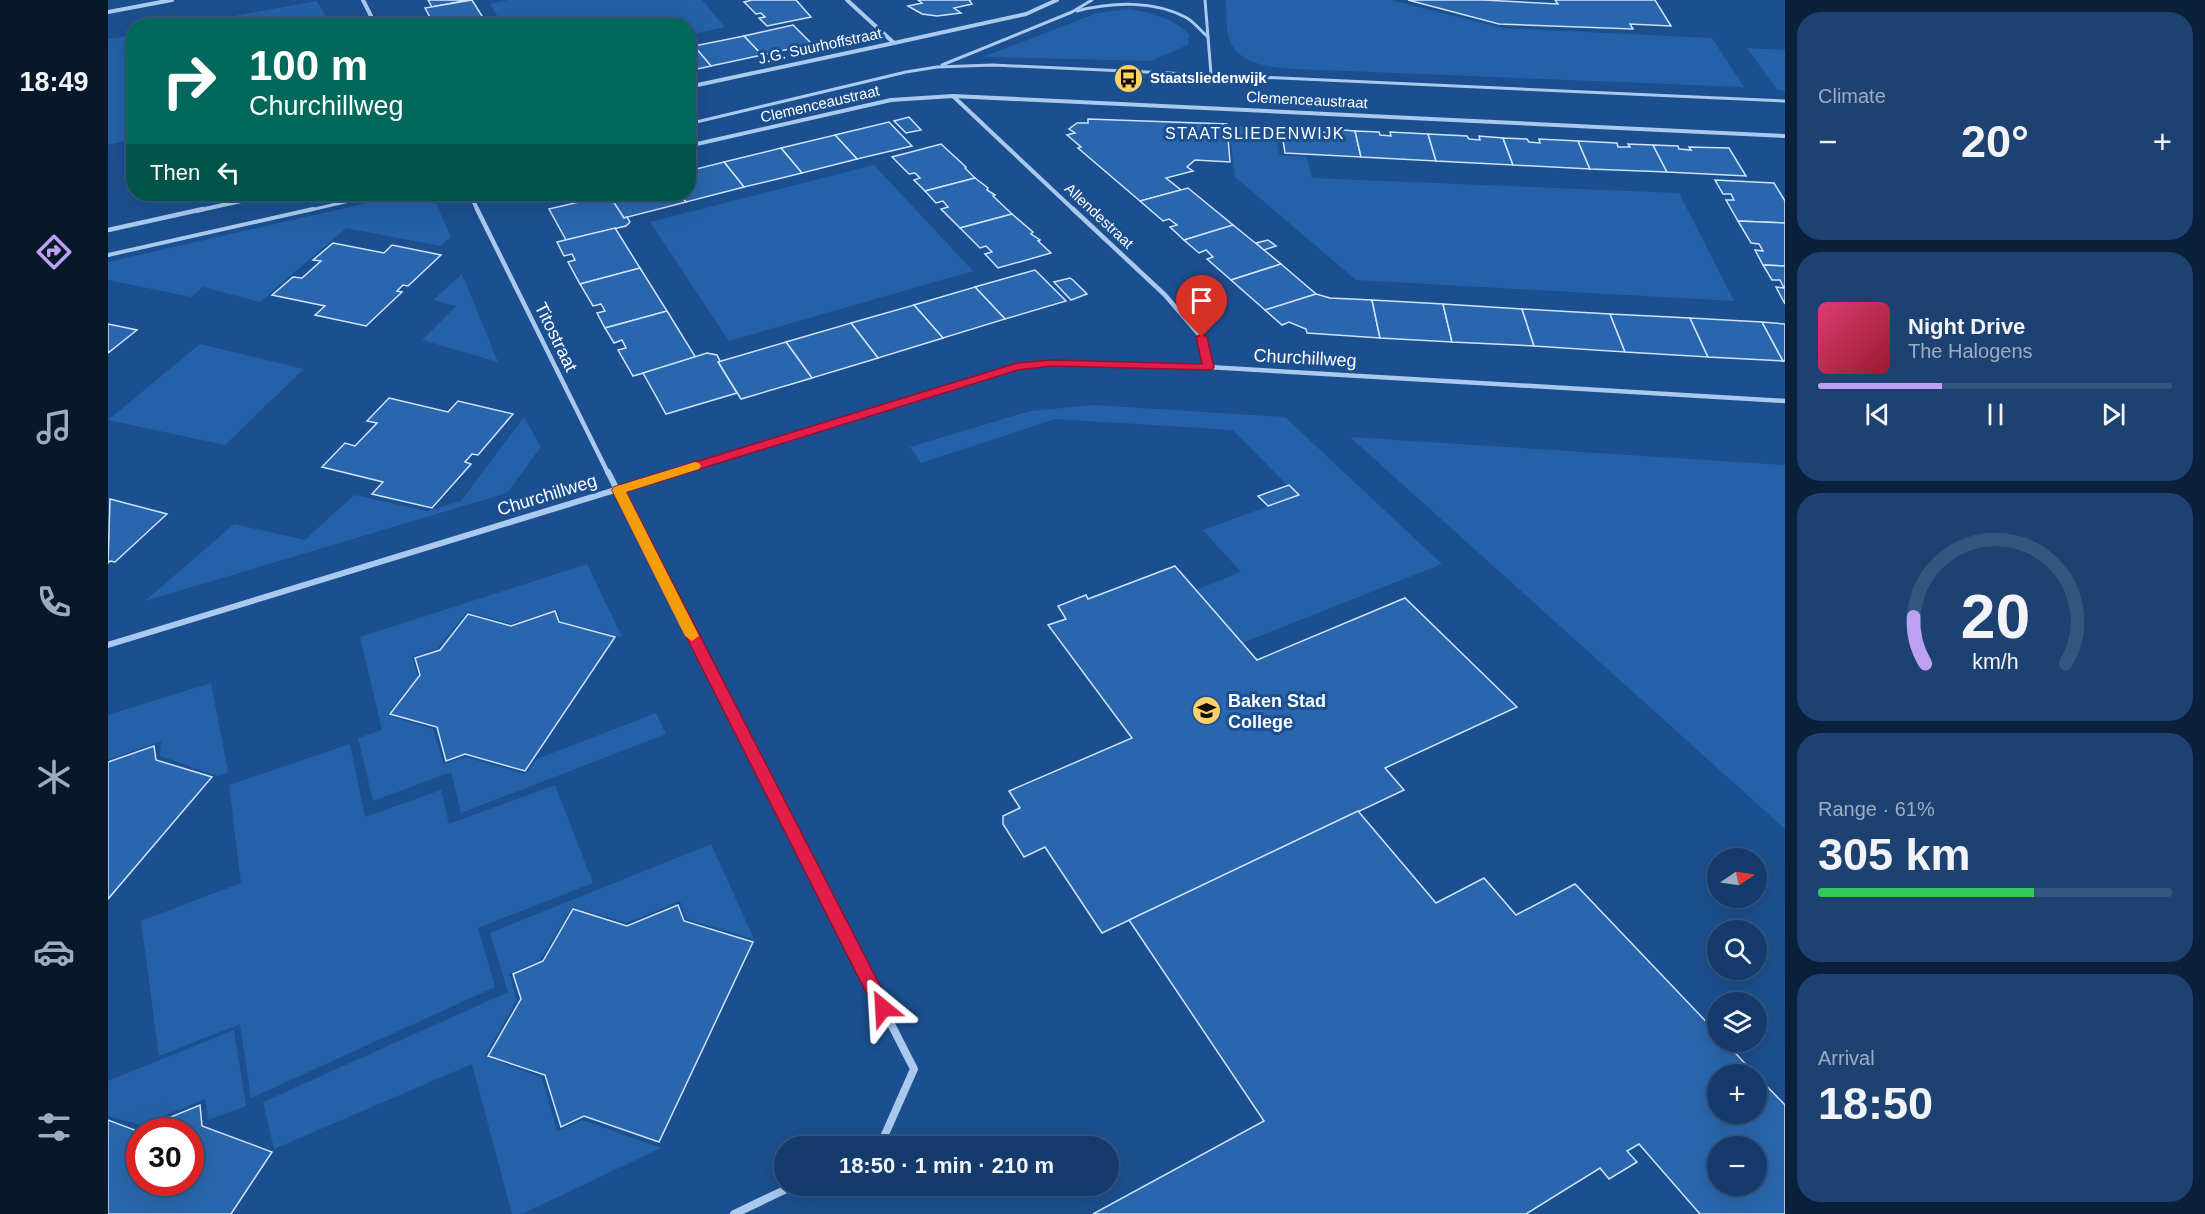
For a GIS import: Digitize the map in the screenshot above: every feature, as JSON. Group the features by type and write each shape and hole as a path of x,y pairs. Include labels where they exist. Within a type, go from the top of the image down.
{"street":[{"path":"108,12 172,0"},
{"path":"363,0 372,18"},
{"name":"J.G. Suurhoffstraat","path":"847,0 894,43"},
{"path":"894,43 1026,14 1057,0"},
{"name":"J.G. Suurhoffstraat","path":"696,85 894,43"},
{"name":"Clemenceaustraat","path":"696,144 891,100 953,96 1785,136"},
{"name":"Allendestraat","path":"953,96 1165,295 1202,337 1208,367"},
{"path":"108,230 240,201"},
{"name":"Titostraat","path":"474,201 618,490 914,1069 884,1136"},
{"name":"Churchillweg","path":"108,645 1017,367 1051,363 1208,367 1785,401"},
{"path":"734,1214 774,1195"}],"lane":[{"path":"937,67 1072,12 1092,0"},
{"path":"1205,0 1210,74"},
{"path":"1072,12 1111,4 1155,6 1184,16 1208,37"},
{"path":"696,122 906,72 937,67 993,64 1785,101"},
{"path":"108,255 349,201"}],"shaded area":[{"path":"509,0 702,0 725,27 696,33 696,18 499,18 490,4"},
{"path":"1226,0 1391,0 1502,28 1712,38 1744,87 1268,66 1255,63 1235,49 1228,33"},
{"path":"317,1 327,18 223,18"},
{"path":"1129,9 1154,14 1175,24 1189,34 1188,45 1151,61 983,57 1097,13"},
{"path":"126,36 126,141 108,145 108,39"},
{"path":"1747,48 1785,50 1785,91 1777,90"},
{"path":"1229,125 1274,127 1279,155 1307,157 1312,178 1679,193 1734,301 1356,280 1235,177"},
{"path":"874,165 973,271 729,341 650,222"},
{"path":"376,201 435,201 451,237 440,246 346,228 260,302 203,287 191,297 108,280 108,262"},
{"path":"462,274 498,362 422,340 456,306 433,300"},
{"path":"200,344 304,369 225,445 108,420"},
{"path":"1094,405 1285,417 1442,564 1242,643 1196,590 1241,572 1203,530 1299,495 1233,430 1055,419 921,463 910,447 1030,411"},
{"path":"524,417 541,447 507,493 145,601 234,524 305,540 354,495 427,511 461,501"},
{"path":"1350,437 1785,465 1785,829"},
{"path":"587,564 622,637 561,622 557,609 511,624 467,612 438,648 412,657 418,676 387,715 433,729 444,764 466,757 525,774 537,759 656,713 666,734 461,813 451,772 373,801 358,738 382,730 360,637"},
{"path":"211,683 228,772 218,776 160,756 161,741 108,760 108,715"},
{"path":"350,744 365,817 441,790 449,824 555,785 593,883 478,928 495,987 251,1098 240,1024 159,1056 141,921 241,883 229,785"},
{"path":"711,844 754,939 686,919 680,901 627,923 572,907 540,960 509,974 517,1000 485,1056 542,1078 557,1131 583,1120 661,1148 522,1214 512,1214 472,1064 274,1149 263,1102 508,992 490,933"},
{"path":"234,1030 246,1106 208,1120 205,1099 158,1118 126,1118 126,1121 108,1116 108,1081"}],"building":[{"path":"428,0 468,0 432,7"},
{"path":"472,0 483,18 430,18 425,8"},
{"path":"796,0 811,17 767,26 759,18 765,17 761,13 756,14 744,2"},
{"path":"918,0 969,0 972,4 954,8 961,13 937,16 922,14 908,6 922,3"},
{"path":"1408,0 1484,0 1558,4 1555,0 1655,0 1671,26 1630,24 1633,29 1499,24"},
{"path":"793,25 812,44 762,55 744,36"},
{"path":"744,36 762,55 711,66 696,46"},
{"path":"696,48 711,66 696,69"},
{"path":"909,117 921,130 906,133 894,121"},
{"path":"1088,119 1227,124 1230,162 1195,160 1187,167 1193,171 1166,178 1181,190 1140,201 1078,148 1081,147 1067,135 1075,133 1069,129 1077,123 1088,123"},
{"path":"889,122 912,146 857,159 835,135"},
{"path":"1281,127 1320,129 1320,132 1332,133 1331,129 1355,131 1361,157 1285,153"},
{"path":"1355,131 1379,132 1380,135 1391,136 1390,132 1428,134 1436,161 1361,157"},
{"path":"1428,134 1467,136 1469,139 1480,140 1479,136 1503,138 1513,165 1436,161"},
{"path":"835,135 857,159 802,173 781,148"},
{"path":"1503,138 1527,139 1529,142 1540,143 1539,139 1578,141 1590,169 1513,165"},
{"path":"1578,141 1617,143 1618,147 1630,147 1628,144 1653,145 1667,172 1590,169"},
{"path":"941,144 975,178 925,191 914,180 920,178 915,173 909,174 892,157"},
{"path":"1653,145 1678,146 1679,149 1691,150 1689,147 1729,148 1746,176 1667,172"},
{"path":"781,148 802,173 744,187 724,162"},
{"path":"724,162 744,187 696,199 696,169"},
{"path":"975,178 988,188 987,190 995,195 993,196 1012,214 960,228 941,209 948,207 943,201 936,203 925,191"},
{"path":"1715,180 1774,183 1785,201 1785,223 1738,221 1726,200 1734,200 1731,194 1723,194"},
{"path":"1188,188 1233,225 1184,240 1170,227 1177,225 1169,219 1163,221 1140,201"},
{"path":"583,201 613,201 624,218 627,217 630,222 626,226 566,240 549,209"},
{"path":"613,201 686,202 624,218"},
{"path":"1012,214 1033,232 1031,234 1040,240 1038,241 1051,253 998,268 985,254 992,252 986,246 980,248 960,228"},
{"path":"1738,221 1785,223 1785,266 1763,265 1755,250 1763,251 1759,244 1751,243"},
{"path":"1233,225 1281,264 1231,280 1207,259 1213,257 1206,250 1199,253 1184,240"},
{"path":"615,228 640,268 580,284 568,262 575,260 572,254 564,256 557,242"},
{"path":"1268,240 1276,246 1264,250 1256,243"},
{"path":"333,243 384,253 392,245 441,255 408,286 403,285 397,291 402,292 366,326 315,315 325,306 272,295 293,277 302,278 321,261 313,260"},
{"path":"1281,264 1316,294 1265,310 1231,280"},
{"path":"1763,265 1785,266 1785,304 1776,287 1784,288 1780,280 1772,280"},
{"path":"640,268 667,311 605,328 597,313 605,311 601,304 593,306 580,284"},
{"path":"1035,270 1066,301 1005,319 975,287"},
{"path":"1070,278 1087,294 1071,300 1054,282"},
{"path":"975,287 1005,319 943,338 914,305"},
{"path":"1316,294 1330,298 1372,300 1380,338 1307,333 1306,329 1289,322 1282,325 1265,310"},
{"path":"1372,300 1443,304 1452,342 1380,338"},
{"path":"1443,304 1522,309 1534,346 1452,342"},
{"path":"914,305 943,338 878,358 851,323"},
{"path":"1522,309 1610,314 1625,352 1534,346"},
{"path":"667,311 696,358 633,376 618,350 626,348 622,340 614,343 605,328"},
{"path":"1610,314 1690,318 1708,357 1625,352"},
{"path":"1690,318 1762,322 1783,361 1708,357"},
{"path":"1762,322 1785,324 1785,361 1783,361"},
{"path":"851,323 878,358 812,378 786,342"},
{"path":"108,324 137,330 108,353"},
{"path":"786,342 812,378 741,399 718,362"},
{"path":"707,353 717,355 720,361 718,362 737,393 666,414 643,373"},
{"path":"389,398 448,412 458,401 513,414 478,455 472,454 465,462 471,464 432,508 372,494 383,482 322,467 345,443 355,446 377,423 367,421"},
{"path":"1289,485 1299,495 1268,506 1258,496"},
{"path":"110,499 167,514 115,562 108,563"},
{"path":"1175,566 1257,660 1405,598 1517,707 1385,768 1404,790 1102,933 1045,847 1024,857 1003,824 1003,816 1020,808 1009,791 1132,738 1048,625 1066,619 1058,606 1086,595 1088,599"},
{"path":"555,611 559,622 615,637 525,771 465,754 446,761 437,727 390,714 420,675 415,658 440,650 468,614 511,626"},
{"path":"154,746 156,760 212,777 108,899 108,762"},
{"path":"1358,811 1436,903 1484,878 1516,915 1575,884 1707,1022 1707,1052 1734,1052 1746,1064 1707,1064 1707,1124 1767,1124 1767,1086 1785,1105 1785,1214 1700,1214 1639,1144 1627,1151 1637,1162 1609,1179 1600,1168 1526,1214 1093,1214 1264,1121 1129,920"},
{"path":"678,905 684,921 753,942 659,1142 584,1116 561,1127 545,1075 488,1056 521,999 513,974 543,961 573,909 627,926"},
{"path":"200,1105 201,1118 168,1118"},
{"path":"108,1120 126,1127 126,1196 204,1196 204,1127 272,1152 231,1214 108,1214"}],"slow traffic":[{"path":"692,636 618,490 695,466"}],"place":[{"name":"Staatsliedenwijk","path":"1129,78"},
{"name":"Baken Stad College","path":"1207,711"}],"district":[{"name":"STAATSLIEDENWIJK","path":"1255,133"}],"route":[{"path":"883,1008 618,490 1017,367 1051,363 1208,367 1202,337"}]}
